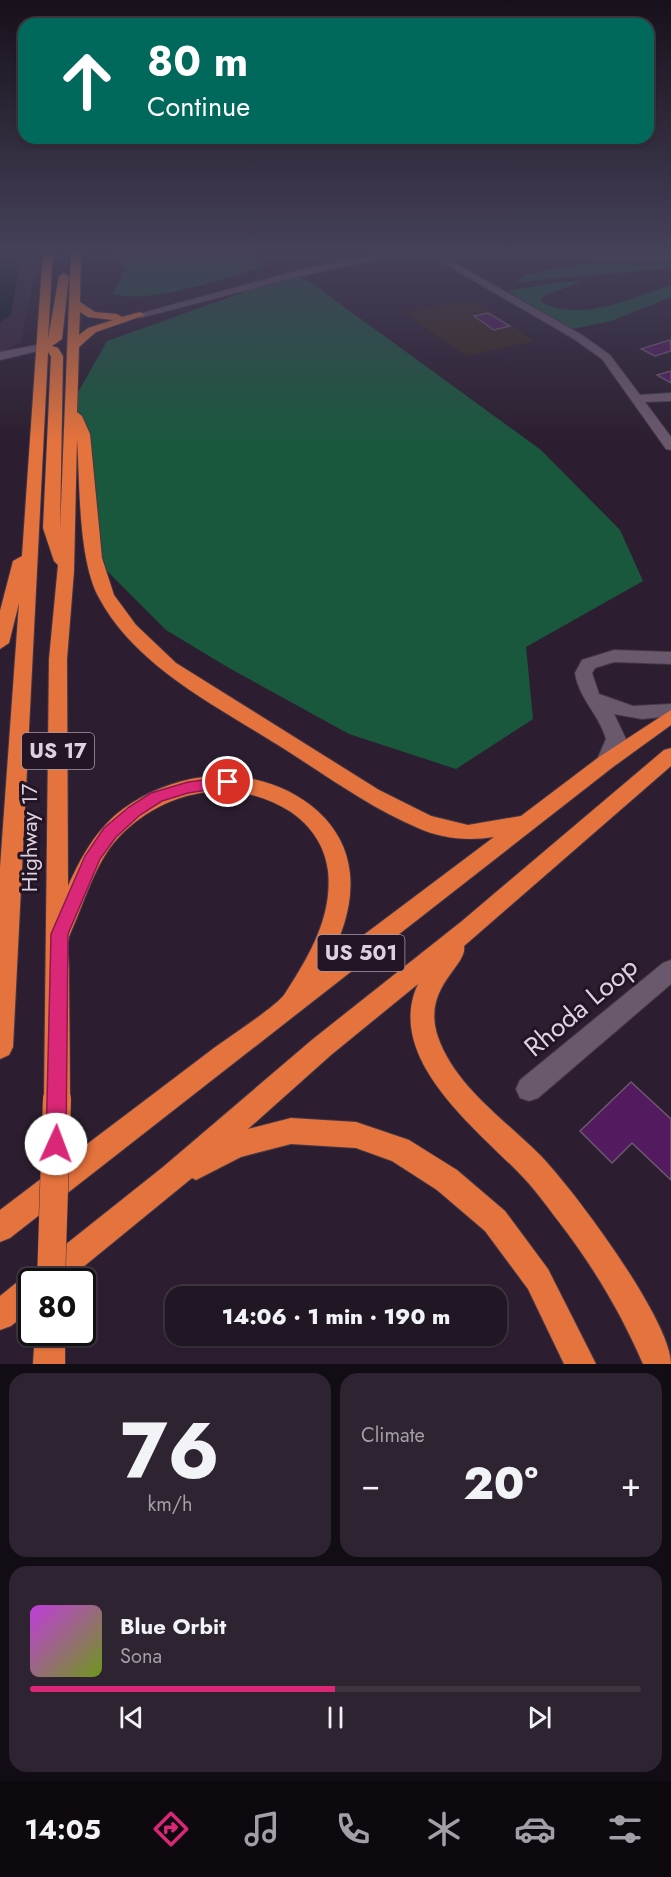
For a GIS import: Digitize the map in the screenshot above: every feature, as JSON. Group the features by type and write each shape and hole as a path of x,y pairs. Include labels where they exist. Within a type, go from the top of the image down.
{"highway":[{"name":"Highway 17","path":"0,1047 44,315"},
{"path":"42,347 56,339 59,315"},
{"name":"Highway 17","path":"51,1268 60,934 58,659 66,571 74,315"},
{"path":"90,315 140,315"},
{"path":"73,346 92,330 140,315"},
{"path":"42,347 54,350 57,356 51,528 66,571"},
{"path":"72,403 82,434 94,558 106,595 130,629 170,667 372,795 426,823 468,832 530,823"},
{"path":"0,643 32,519"},
{"name":"US 501","path":"0,1228 530,823 606,762 671,716"},
{"name":"US 501","path":"58,1268 173,1177 322,1047 470,928 671,756"},
{"path":"60,934 93,856 110,833 134,811 157,797 188,788 228,782 262,787 292,801 315,820 332,845 339,874 338,908 329,936 316,966 285,1011"},
{"path":"470,928 431,980 424,1000 422,1022 438,1066 490,1128 533,1167 594,1247 627,1298 659,1364"},
{"path":"173,1177 237,1145 291,1131 356,1136 399,1150 447,1180 495,1221 538,1279 580,1364"},
{"path":"0,1315 18,1301"},
{"path":"49,1364 50,1346"}],"street":[{"path":"539,315 578,337 606,357 671,446"},
{"path":"0,350 42,347"},
{"path":"0,356 42,347"},
{"path":"638,399 671,397"},
{"path":"606,762 616,739 609,718 586,686 584,676 588,666 598,658 614,655 671,658"},
{"path":"592,697 626,712 644,714 671,710"},
{"name":"Rhoda Loop","path":"529,1089 671,970"}],"shaded area":[{"path":"0,315 27,315 21,343 0,352"},
{"path":"0,315 11,315 11,315 0,322"},
{"path":"407,315 494,315 534,341 466,356"}],"green space":[{"path":"181,315 355,315 541,450 620,530 643,581 526,647 533,719 456,769 349,734 229,668 166,630 94,558 83,434 72,403 107,341"},
{"path":"548,315 627,315 611,321 573,329"}],"building":[{"path":"491,315 510,326 494,330 474,316"},
{"path":"670,340 671,351 655,356 641,349"},
{"path":"671,371 671,383 657,375"},
{"path":"631,1082 671,1119 671,1180 632,1143 612,1163 580,1131"}],"route":[{"path":"56,1144 60,934 93,856 110,833 134,811 157,797 188,788 228,782"}]}
